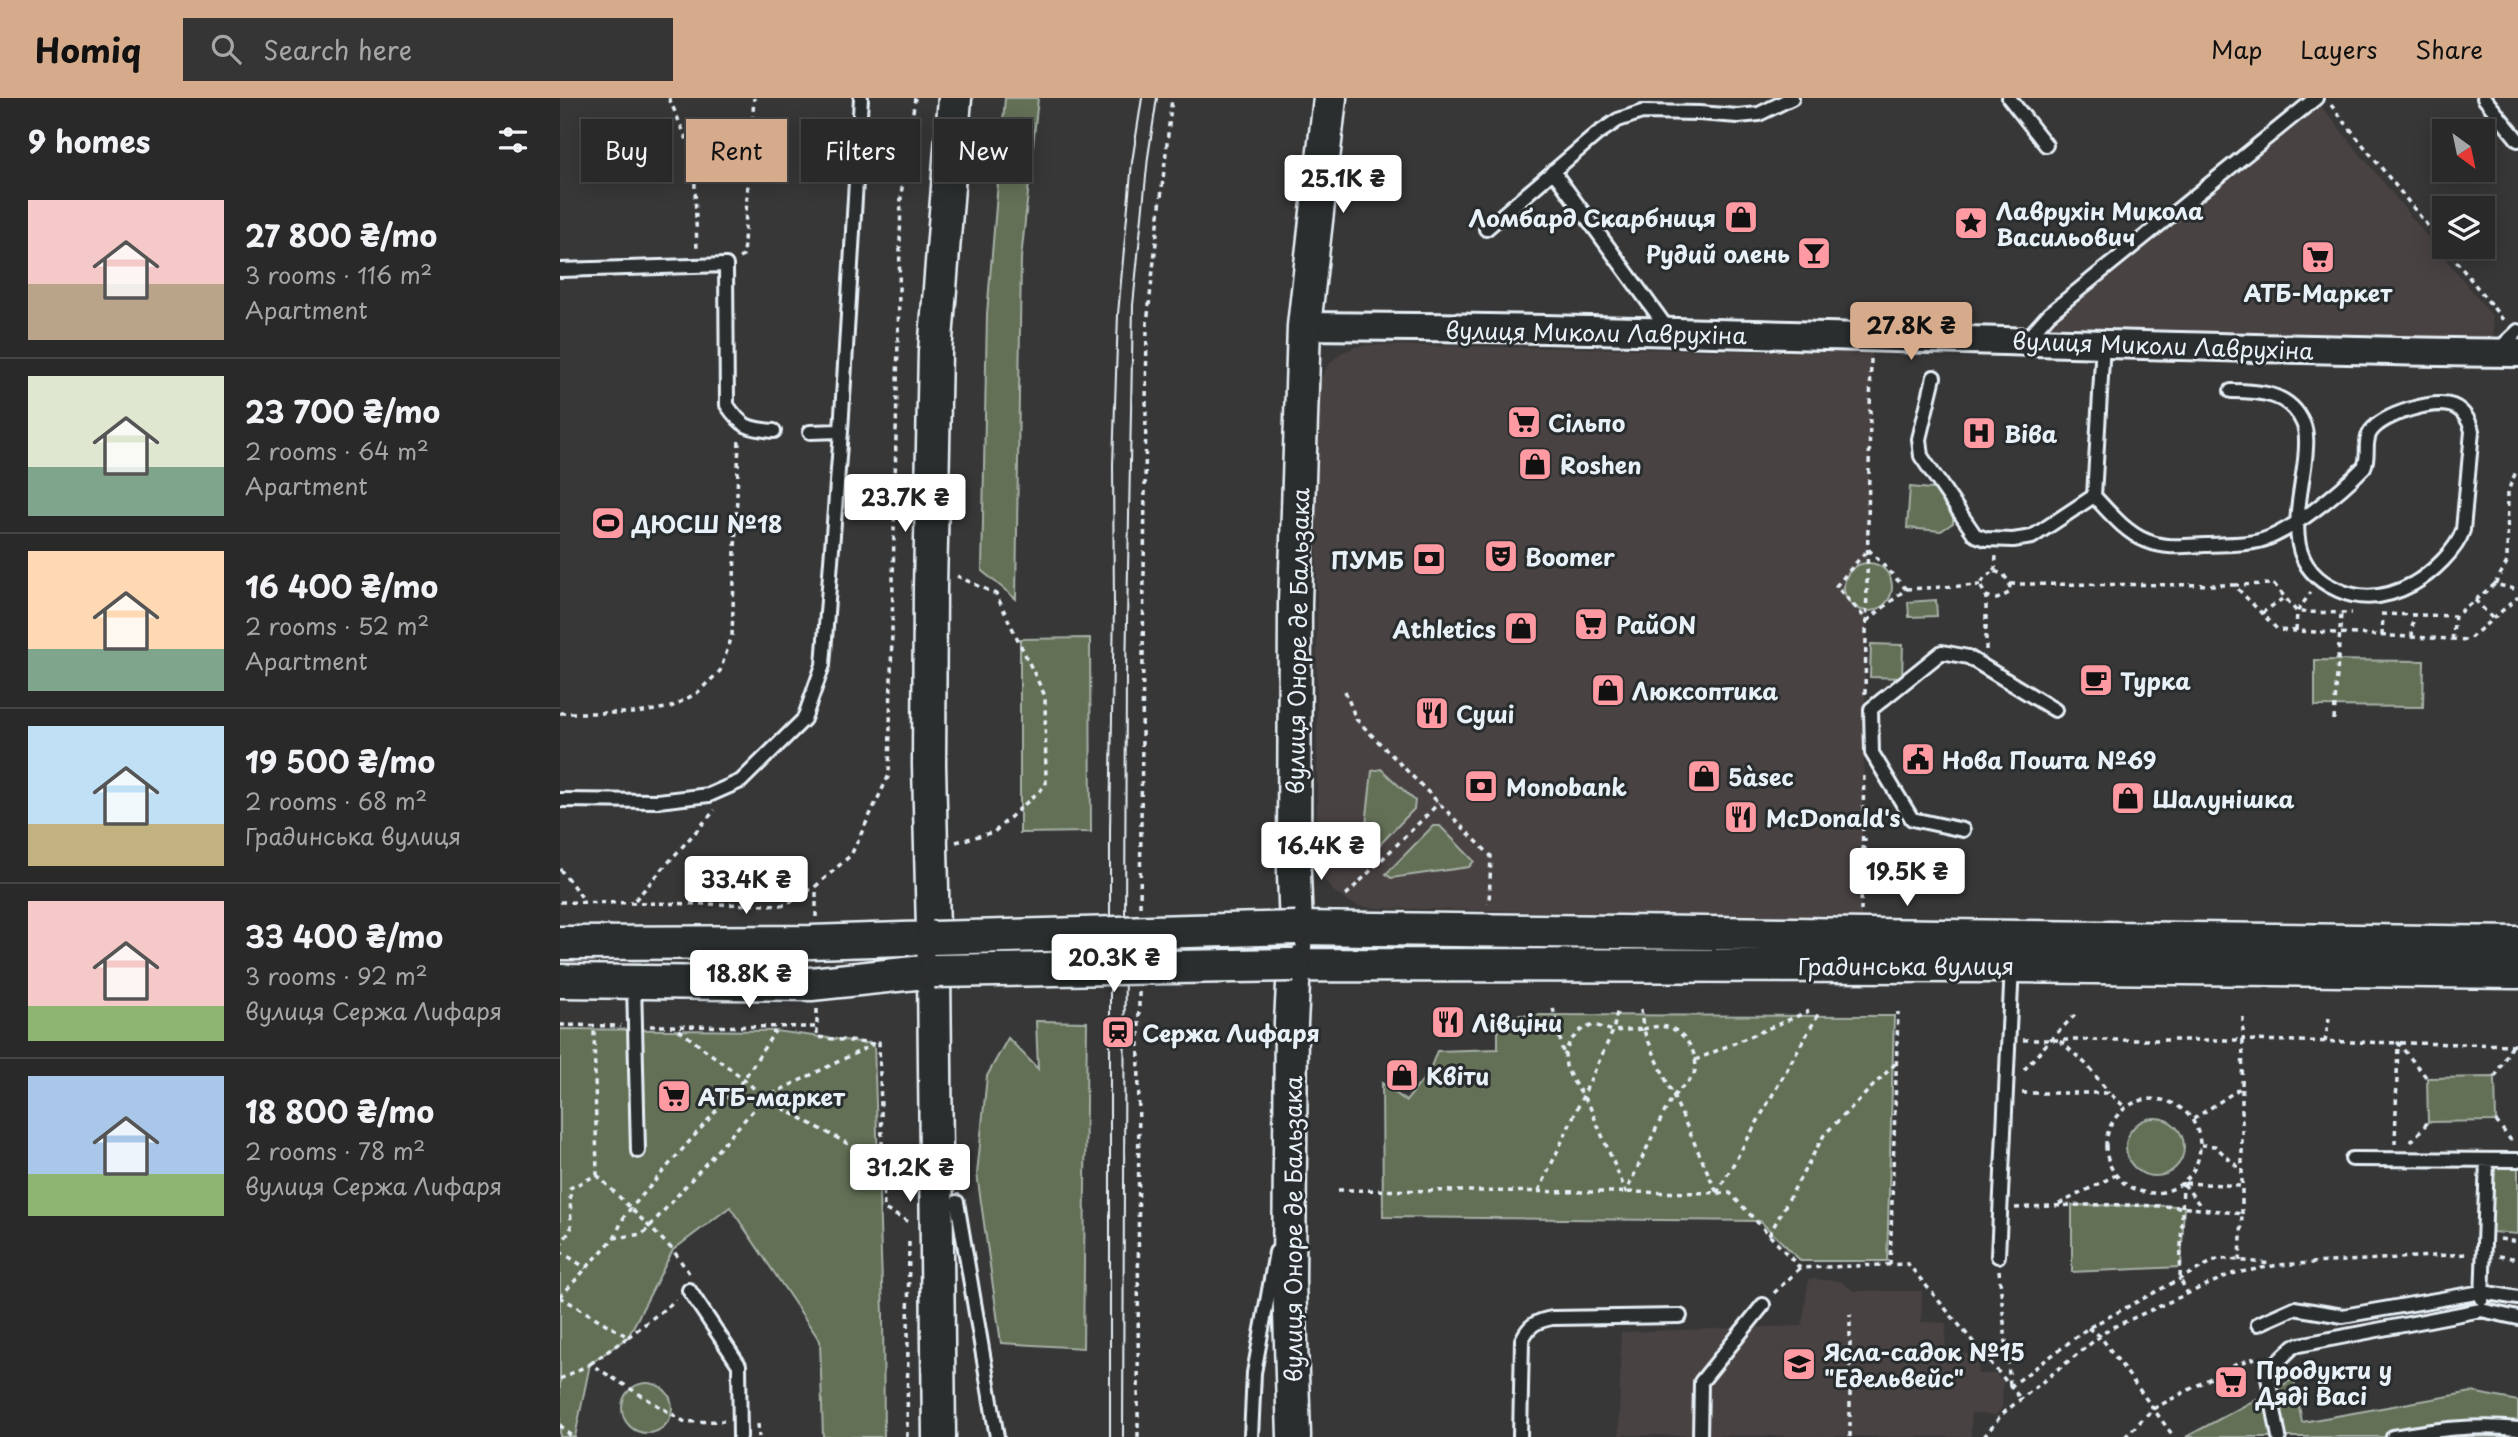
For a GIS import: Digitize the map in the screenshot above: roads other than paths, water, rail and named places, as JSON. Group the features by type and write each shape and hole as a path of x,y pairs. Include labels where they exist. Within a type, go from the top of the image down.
{"street":[{"path":"939,1437 929,765 934,352 955,98"},
{"name":"вулиця Оноре де Бальзака","path":"1294,1437 1289,1281 1296,928 1295,603 1304,326 1330,98"},
{"name":"вулиця Миколи Лаврухіна","path":"1304,326 2026,340 2506,353"},
{"name":"Градинська вулиця","path":"560,943 817,942 1296,928 2518,943"},
{"name":"Градинська вулиця","path":"560,981 817,983 934,971 1294,965 2012,966 2518,972"}],"lane":[{"path":"560,800 658,801 709,795 741,781 804,719 823,665 841,431 861,98"},
{"path":"1486,229 1618,120 1642,112 1738,116 1759,114 1792,98"},
{"path":"2009,98 2046,145"},
{"path":"2026,340 2049,314 2316,98"},
{"path":"2484,98 2518,140"},
{"path":"1553,171 1671,333"},
{"path":"560,270 726,265 727,405 740,422 750,429 774,431"},
{"path":"2506,353 2518,331"},
{"path":"2104,343 2094,496 2119,523 2145,541 2169,547 2261,540 2298,522 2364,467 2367,458 2366,440 2379,423 2399,413 2437,404 2453,406 2468,419 2472,438 2460,540 2417,582 2391,595 2374,597 2347,594 2319,581 2303,562 2297,541 2298,522 2306,444 2303,424 2288,402 2282,398 2266,393 2231,391"},
{"path":"1934,377 1919,439 1921,456 1975,535 1986,539 2013,540 2032,537 2094,496"},
{"path":"810,432 841,431"},
{"path":"1963,830 1912,820 1872,753 1871,709 1942,652 1968,657 2055,710"},
{"path":"1998,1256 2012,966"},
{"path":"634,982 639,1152"},
{"path":"2352,1160 2518,1160"},
{"path":"2481,1310 2487,1160"},
{"path":"1251,1437 1254,1373 1290,1175"},
{"path":"957,1202 997,1437"},
{"path":"689,1290 739,1364 740,1437"},
{"path":"2258,1324 2294,1308 2343,1316 2482,1292 2518,1298"},
{"path":"1700,1437 1701,1382 1763,1305"},
{"path":"2279,1437 2267,1372 2294,1346 2481,1310 2518,1318"},
{"path":"1520,1437 1522,1340 1528,1327 1538,1321 1552,1318 1680,1316"},
{"path":"2393,1437 2444,1428 2489,1426 2518,1429"}],"tram line":[{"path":"1110,1437 1113,465 1118,314 1132,162 1142,98"},
{"path":"1123,1437 1126,675 1133,305 1148,157 1157,98"}],"place":[{"name":"Ломбард Скарбниця","path":"1741,217"},
{"name":"Лаврухін Микола Васильович","path":"1971,223"},
{"name":"Рудий олень","path":"1814,253"},
{"name":"АТБ-Маркет","path":"2318,257"},
{"name":"Сільпо","path":"1524,422"},
{"name":"Віва","path":"1979,433"},
{"name":"Roshen","path":"1535,464"},
{"name":"ДЮСШ №18","path":"608,523"},
{"name":"Boomer","path":"1501,556"},
{"name":"ПУМБ","path":"1429,559"},
{"name":"РайON","path":"1591,624"},
{"name":"Athletics","path":"1521,628"},
{"name":"Турка","path":"2096,680"},
{"name":"Люксоптика","path":"1608,690"},
{"name":"Суші","path":"1432,713"},
{"name":"Нова Пошта №69","path":"1918,759"},
{"name":"5àsec","path":"1704,776"},
{"name":"Monobank","path":"1481,786"},
{"name":"Шалунішка","path":"2128,798"},
{"name":"McDonald's","path":"1741,817"},
{"name":"Лівціни","path":"1448,1022"},
{"name":"Сержа Лифаря","path":"1118,1032"},
{"name":"Kвіти","path":"1402,1075"},
{"name":"АТБ-маркет","path":"674,1096"},
{"name":"Ясла-садок №15 \"Едельвейс\"","path":"1799,1364"},
{"name":"Продукти у Дяді Васі","path":"2231,1382"}]}
